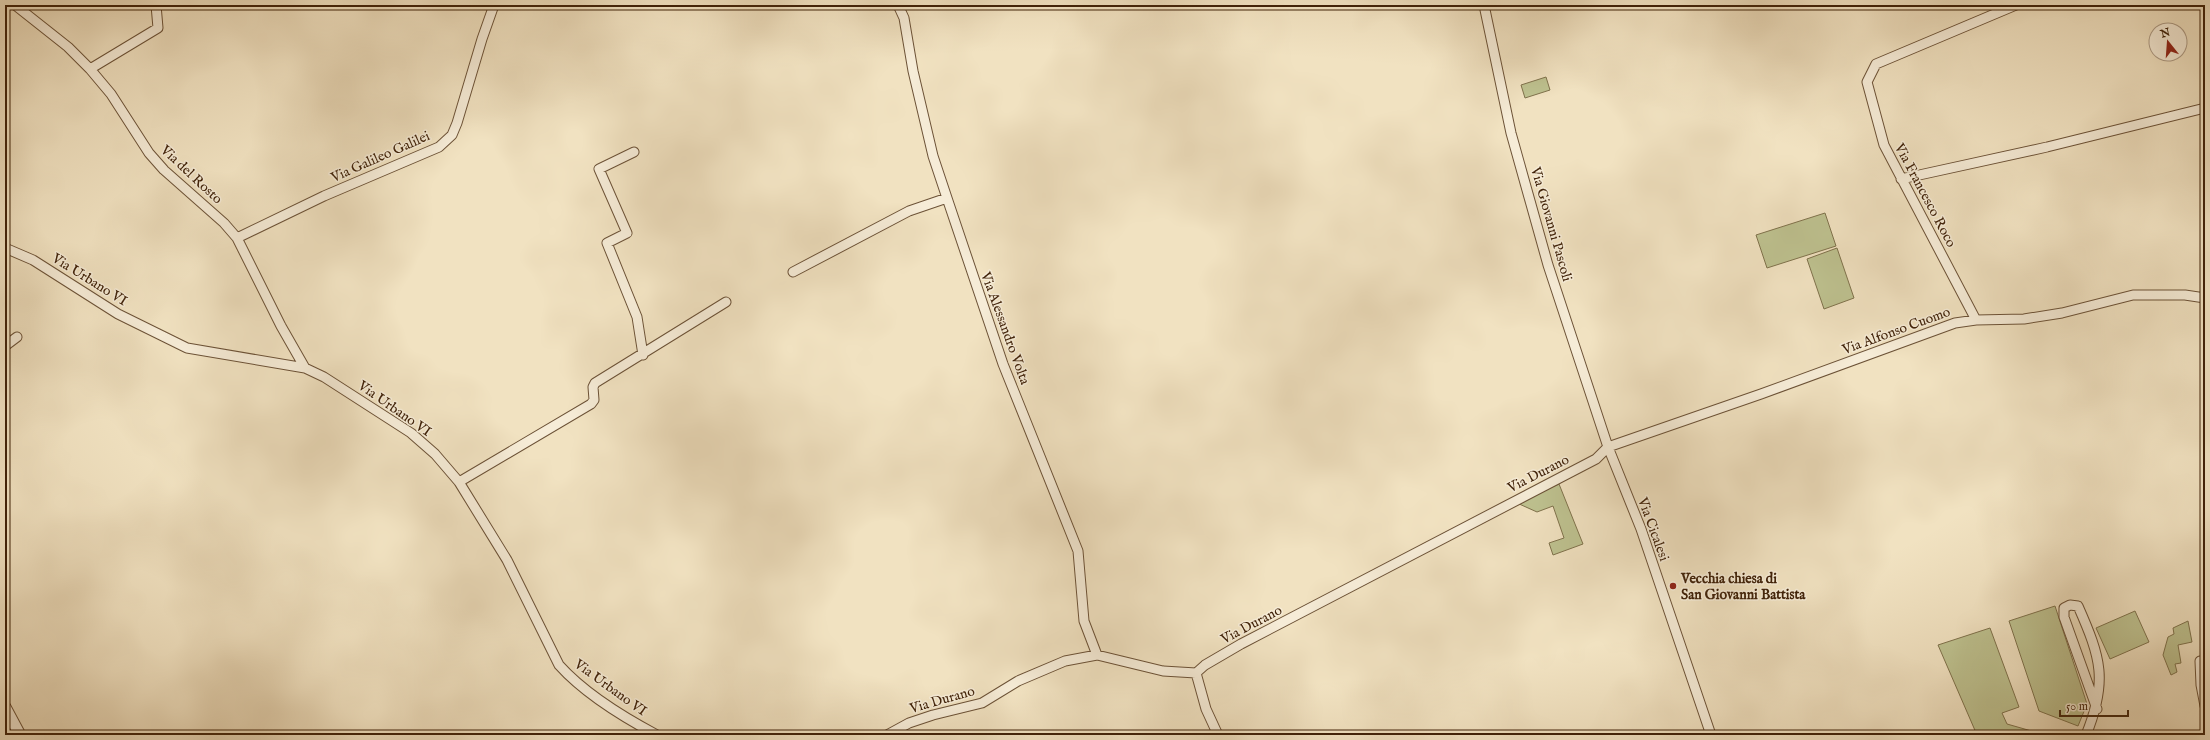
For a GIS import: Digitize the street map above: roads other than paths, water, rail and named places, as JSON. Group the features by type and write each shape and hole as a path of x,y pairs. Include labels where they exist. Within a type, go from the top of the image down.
{"street":[{"name":"Via del Rosto","path":"15,5 68,47 90,69 111,94 149,153 164,170 224,223 237,238 281,326 305,368"},
{"path":"90,69 158,28 156,5"},
{"name":"Via Galileo Galilei","path":"237,238 324,196 438,147 452,134 457,123 482,38 494,5"},
{"name":"Via Alessandro Volta","path":"898,5 904,18 913,70 933,156 1003,364 1078,551 1084,621 1097,655"},
{"name":"Via Giovanni Pascoli","path":"1484,5 1511,133 1548,265 1608,447"},
{"name":"Via Francesco Roco","path":"1976,320 1884,145 1867,82 1876,64 2016,5"},
{"path":"1901,179 2047,147 2205,108"},
{"path":"634,152 599,169 627,232 606,243 637,316 643,355"},
{"path":"794,272 909,212 947,198"},
{"name":"Via Urbano VI","path":"5,248 33,260 118,314 187,348 305,368 324,377 411,433 435,454 459,482 508,560 559,665 567,674 614,710 657,735"},
{"name":"Via Alfonso Cuomo","path":"1608,447 1761,394 1955,323 1976,320 2024,319 2062,313 2133,295 2185,295 2205,298"},
{"path":"459,482 591,404 594,400 593,387 595,383 643,355 726,302"},
{"path":"5,346 17,337"},
{"name":"Via Durano","path":"887,735 909,723 933,715 982,703 1018,681 1064,661 1097,655 1163,671 1196,673 1205,665 1241,644 1596,459 1608,447"},
{"name":"Via Cicalesi","path":"1608,447 1641,529 1711,735"},
{"path":"2086,735 2097,709 2101,678 2096,652 2078,606 2070,605 2064,608 2064,617 2097,709"},
{"path":"2200,661 2201,685 2205,706"},
{"path":"1196,673 1206,709 1218,735"},
{"path":"5,708 20,735"}],"place":[{"name":"Vecchia chiesa di San Giovanni Battista","path":"1673,586"}]}
